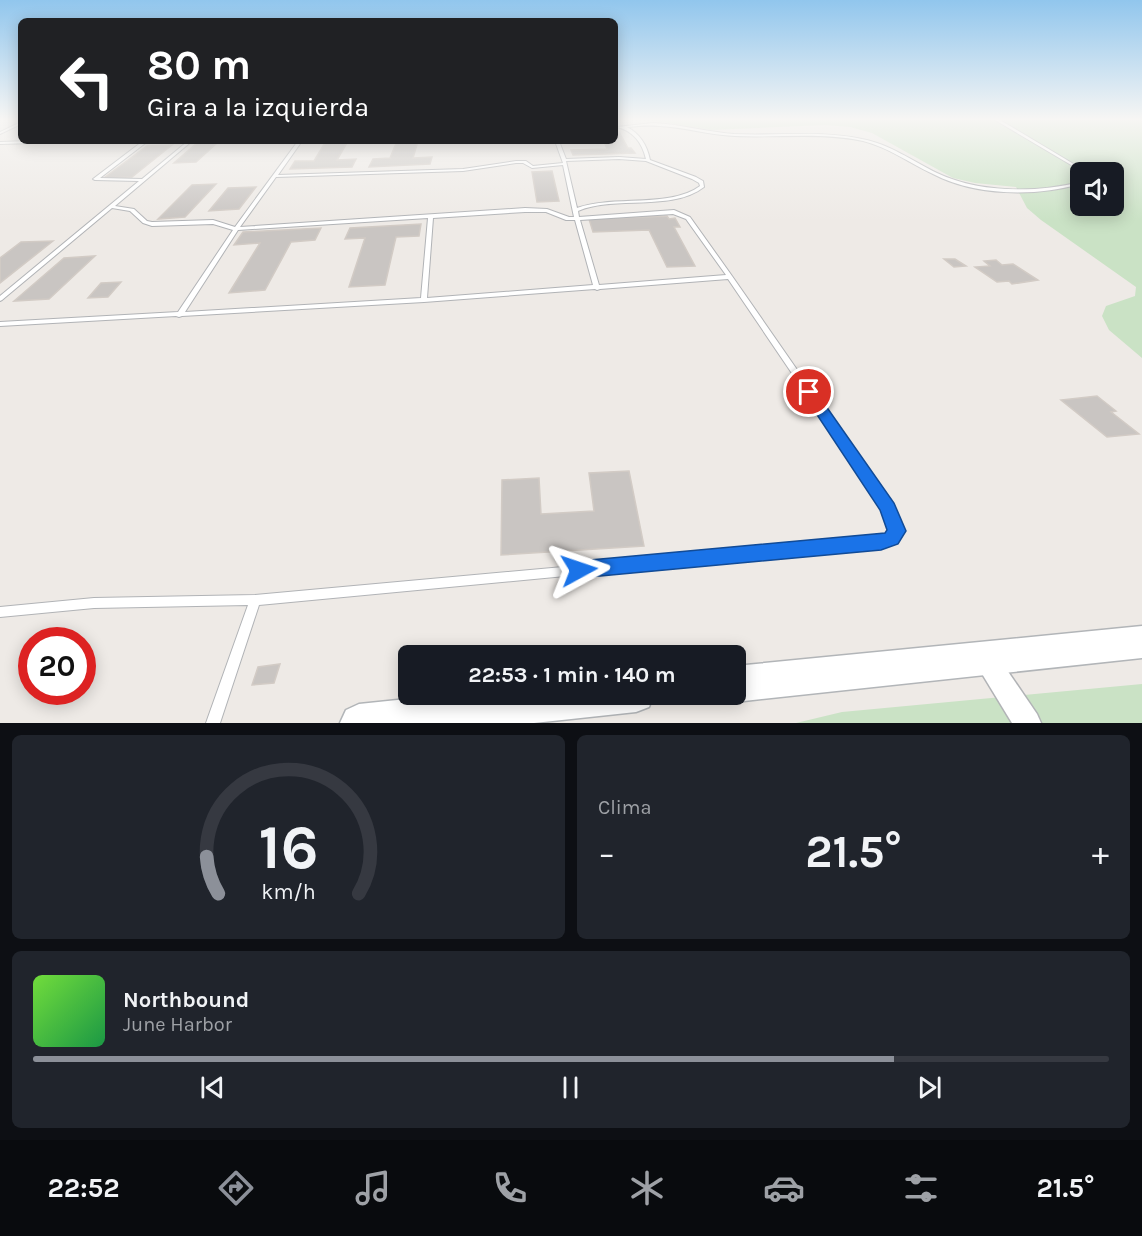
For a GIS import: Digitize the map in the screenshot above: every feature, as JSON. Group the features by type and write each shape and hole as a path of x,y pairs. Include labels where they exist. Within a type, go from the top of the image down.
{"main road":[{"path":"746,683 1142,642"},
{"path":"359,723 531,705"}],"street":[{"path":"985,659 1028,723"}],"lane":[{"path":"129,154 95,179 145,180"},
{"path":"0,299 175,154"},
{"path":"179,315 236,229 291,154"},
{"path":"562,154 576,218 597,288"},
{"path":"646,154 647,160"},
{"path":"899,154 938,176 962,184 1034,189 1070,185"},
{"path":"1054,154 1070,163"},
{"path":"274,176 463,170 516,162 524,162 532,168 565,162 619,158 647,160 694,178 701,182 702,186 692,194 663,197 646,202 592,205 575,211"},
{"path":"0,612 94,603 255,600 881,542 891,539 897,531 888,508 730,277 688,218 679,213 568,219 540,210 236,229 213,222 152,224 145,222 132,210 112,207"},
{"path":"424,300 431,218"},
{"path":"0,324 424,300 730,277"},
{"path":"213,723 255,600"}],"green space":[{"path":"909,154 1142,154 1142,358 1109,330 1102,316 1106,306 1135,296 1136,287 1041,220 1027,208 1016,187 975,183 953,178"},
{"path":"1142,684 1142,723 796,723 842,712"}],"building":[{"path":"137,154 161,154 132,177 104,178"},
{"path":"185,154 205,154 196,162 174,163"},
{"path":"318,154 341,154 337,160 356,159 352,167 290,169 295,161 314,161"},
{"path":"392,154 414,154 413,158 432,157 430,164 369,167 373,159 390,158"},
{"path":"572,154 612,154 573,155"},
{"path":"552,171 559,201 537,202 532,172"},
{"path":"216,184 185,217 158,219 192,185"},
{"path":"256,187 239,209 209,211 228,188"},
{"path":"667,216 669,219 675,218 680,227 674,227 695,266 667,267 649,230 593,232 589,219"},
{"path":"421,224 419,236 396,237 385,285 349,287 365,238 345,239 350,228"},
{"path":"321,228 315,240 291,242 265,290 229,293 260,243 234,245 243,232"},
{"path":"53,241 0,283 0,258 21,242"},
{"path":"95,256 49,299 14,301 64,258"},
{"path":"944,259 955,259 966,266 954,267"},
{"path":"996,260 1002,265 1013,264 1038,280 1012,284 1009,281 997,282 975,267 990,266 984,261"},
{"path":"121,282 108,297 88,298 101,283"},
{"path":"1097,396 1116,411 1111,412 1139,434 1107,437 1061,400"},
{"path":"629,471 644,546 501,555 502,480 539,478 541,514 594,511 589,473"},
{"path":"280,664 274,683 252,685 258,667"}],"route":[{"path":"579,570 881,542 891,539 897,531 888,508 809,392"}]}
